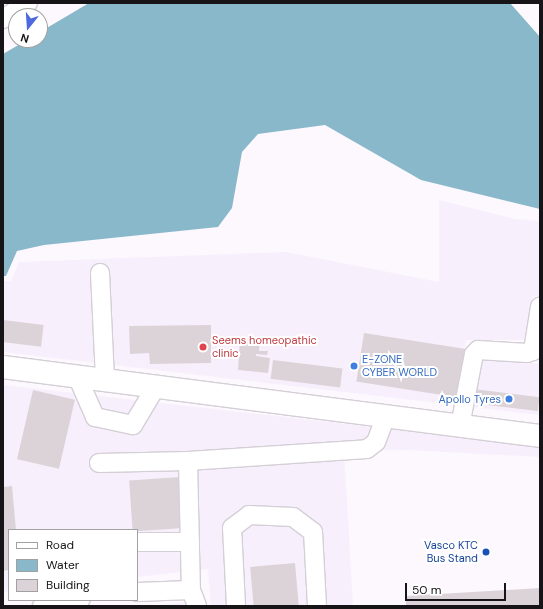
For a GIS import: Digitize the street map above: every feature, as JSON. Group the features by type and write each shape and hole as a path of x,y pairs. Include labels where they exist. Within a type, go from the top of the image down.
{"main road":[{"path":"3,367 157,385 540,436"}],"street":[{"path":"3,19 28,3"},
{"path":"100,273 105,379"},
{"path":"460,426 474,354 478,350 527,353 533,351 540,307"},
{"path":"77,376 95,417 133,425 157,385"},
{"path":"99,463 188,461 367,448 376,442 386,416"},
{"path":"138,592 194,598 190,542 188,461"},
{"path":"236,606 232,528 248,515 293,517 313,532 317,606"},
{"path":"139,542 190,542"},
{"path":"42,606 74,601"}],"shaded area":[{"path":"439,200 515,219 540,221 540,295 532,297 529,340 466,340 455,405 3,352 3,281 11,281 19,262 286,252 439,282"},
{"path":"480,358 540,364 540,415 471,407"},
{"path":"3,385 540,446 540,457 410,450 344,451 353,606 211,606 208,569 138,577 138,529 8,529 8,591 3,592"},
{"path":"185,602 186,606 152,606"}],"water":[{"path":"89,3 510,3 540,37 540,209 421,180 325,125 258,134 242,152 232,208 218,227 44,245 17,251 6,276 3,276 3,54 13,48 48,48 48,27"}],"building":[{"path":"3,320 44,325 41,347 3,342"},
{"path":"211,325 211,363 150,364 149,353 130,354 129,326"},
{"path":"364,333 466,349 458,398 356,381"},
{"path":"240,339 260,340 259,351 268,351 267,355 256,354 256,356 270,358 268,373 238,370"},
{"path":"273,360 342,369 340,387 271,379"},
{"path":"473,389 540,397 538,411 471,403"},
{"path":"33,390 75,400 59,469 17,459"},
{"path":"180,477 184,528 138,531 138,529 133,529 129,481"},
{"path":"12,486 16,529 8,529 8,570 3,571 3,487"},
{"path":"295,563 299,606 254,606 250,567"},
{"path":"540,588 540,606 406,606 406,596"}],"place":[{"name":"Seems homeopathic clinic","path":"203,347"},
{"name":"E-ZONE CYBER WORLD","path":"354,366"},
{"name":"Apollo Tyres","path":"509,399"},
{"name":"Vasco KTC Bus Stand","path":"486,552"}]}
